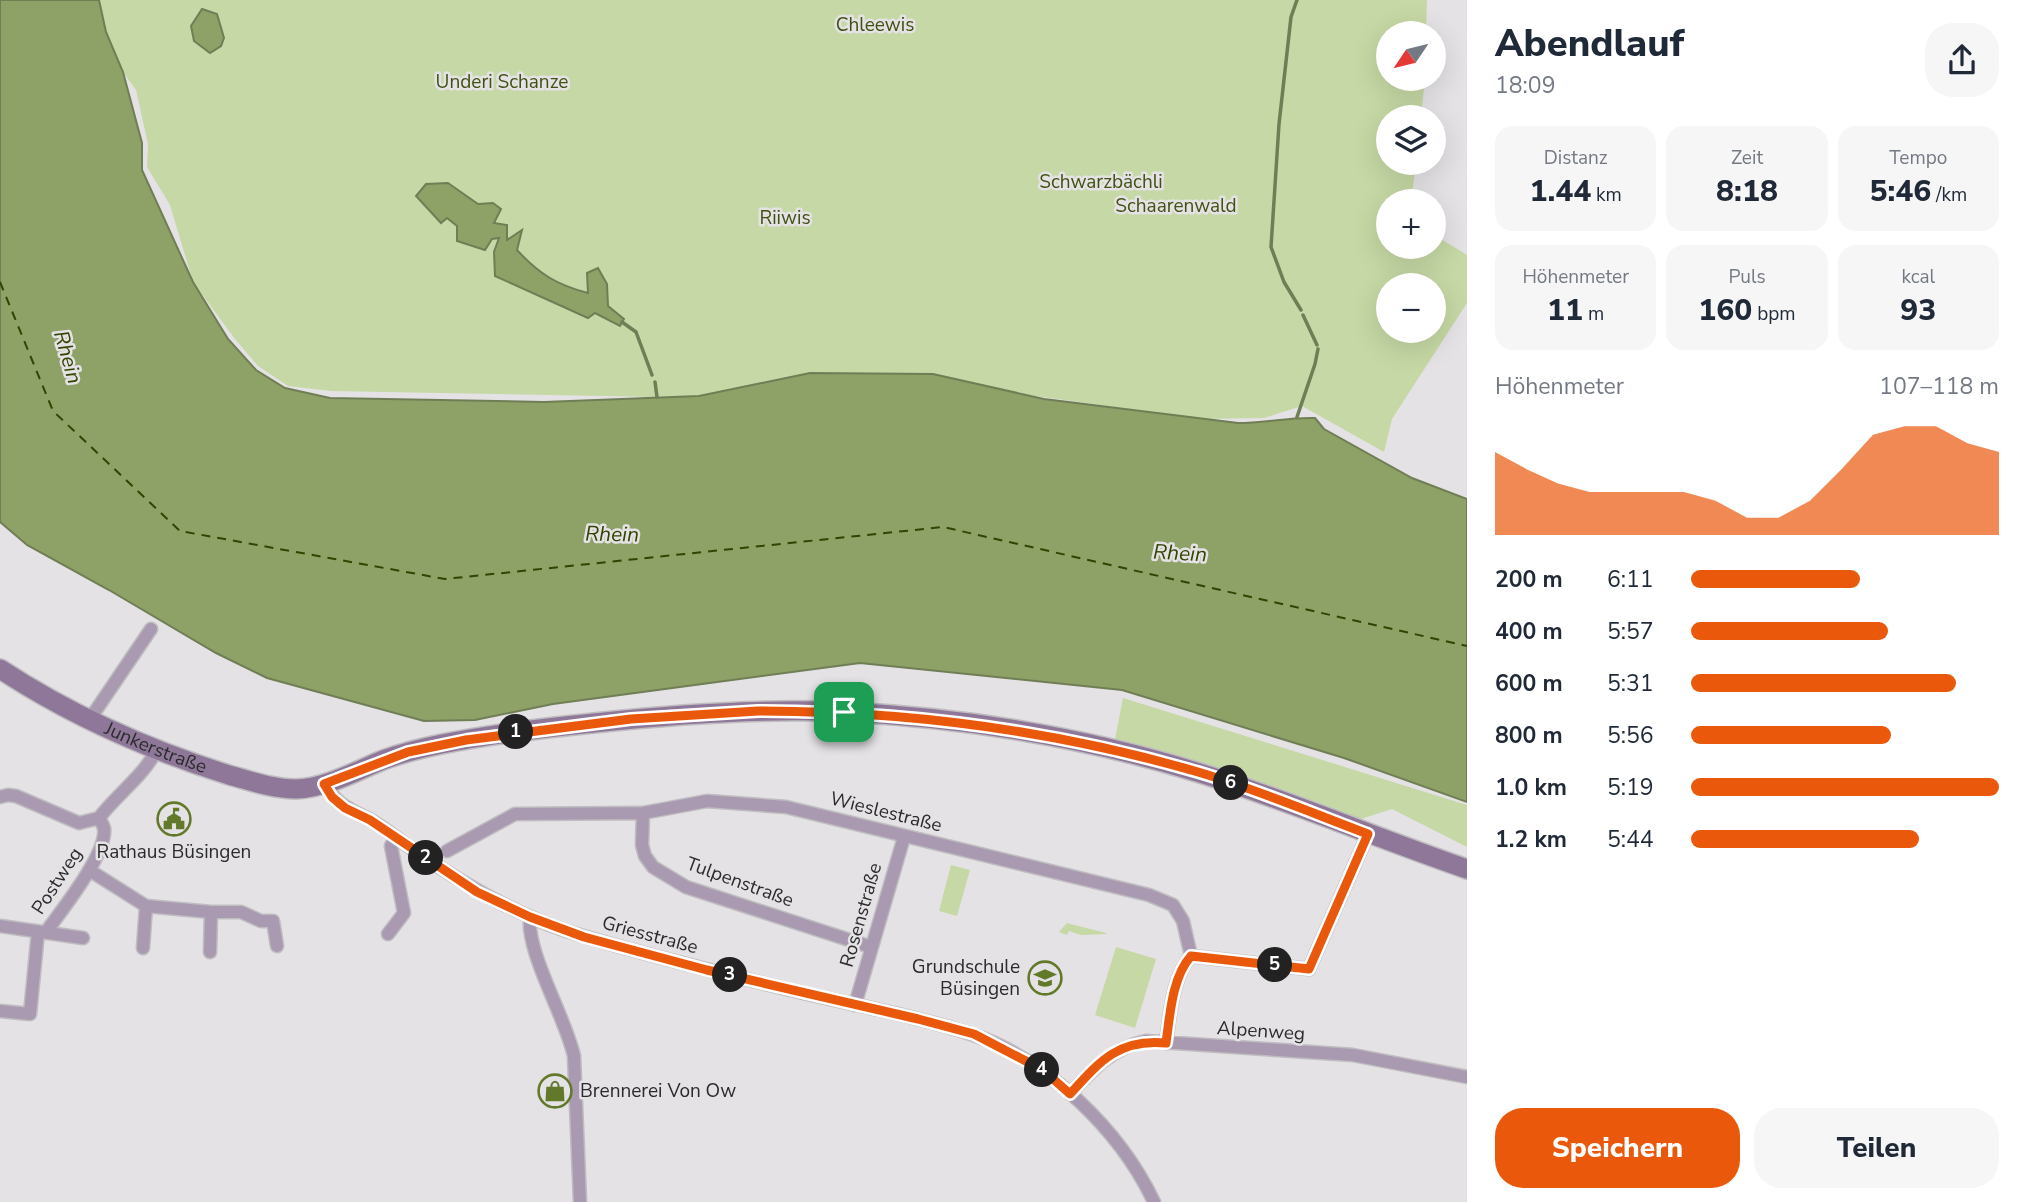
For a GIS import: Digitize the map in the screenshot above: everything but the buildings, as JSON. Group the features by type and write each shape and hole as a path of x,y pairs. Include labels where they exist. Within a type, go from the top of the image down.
{"main road":[{"name":"Junkerstraße","path":"0,669 50,700 157,749 191,763 259,784 299,789 324,784 408,752 505,733 701,713 844,712 981,724 1107,747 1200,773 1467,869"}],"street":[{"path":"90,719 151,629"},
{"path":"0,797 16,796 79,823 99,818 109,804 145,768 157,749"},
{"name":"Griesstraße","path":"324,784 338,803 370,820 477,892 530,917 584,937 707,970 974,1034 1043,1070 1070,1094 1103,1125 1128,1157 1154,1202"},
{"name":"Wieslestraße","path":"447,850 516,814 643,813 707,801 786,807 1149,895 1173,905 1184,921 1191,956"},
{"name":"Tulpenstraße","path":"643,813 642,845 645,856 653,867 686,887 871,947"},
{"name":"Postweg","path":"42,932 89,870 101,848 104,828 99,818"},
{"path":"1166,1043 1171,1008 1183,965 1191,956 1309,969 1368,834"},
{"path":"388,934 404,913 391,846 396,837"},
{"name":"Rosenstraße","path":"855,1005 904,837"},
{"path":"89,870 146,906 241,912 261,922 274,921 277,946"},
{"path":"143,948 146,906"},
{"path":"210,952 211,912"},
{"path":"530,917 531,940 569,1035 574,1056 580,1202"},
{"path":"0,926 83,938"},
{"path":"0,1011 30,1014 42,932"},
{"name":"Alpenweg","path":"1070,1094 1092,1070 1119,1049 1146,1041 1353,1055 1467,1077"}],"green space":[{"name":"Schaarenwald","path":"99,0 1427,0 1426,21 1376,21 1376,91 1424,91 1422,105 1376,105 1376,175 1414,175 1413,189 1376,189 1376,259 1446,259 1446,242 1467,255 1467,303 1446,335 1446,273 1376,273 1376,343 1441,343 1392,419 1384,452 1302,406 1264,418 1203,419 1028,395 941,376 810,373 699,396 657,397 331,391 288,386 258,366 193,282 170,205 147,167 148,144 136,90 123,72 106,32","holes":["448,183 479,205 493,203 501,209 493,224 507,241 521,230 517,250 549,278 588,293 607,284 608,306 624,319 619,326 595,313 587,318 496,276 499,238 492,239 484,250 457,241 458,226 447,217 440,223 416,197"]},
{"path":"1123,698 1467,805 1467,847 1392,809 1361,819 1115,739"},
{"path":"951,865 970,870 957,916 939,911"},
{"path":"1067,923 1107,934 1081,935 1069,931 1067,935 1059,932"},
{"path":"1116,947 1156,959 1135,1028 1095,1015"}],"water":[{"name":"Rhein","path":"0,0 99,0 106,32 123,72 142,143 142,170 193,282 228,339 256,370 285,388 330,398 544,402 699,396 810,373 933,374 1044,399 1238,423 1315,418 1324,429 1412,478 1467,499 1467,802 1344,758 1122,690 860,663 553,704 475,720 424,721 267,678 216,653 27,545 0,522"},
{"path":"202,9 217,14 224,38 221,46 210,53 194,41 191,26"},
{"path":"448,183 478,204 493,203 501,209 494,223 507,225 507,240 522,230 517,250 549,278 588,293 587,273 598,268 607,284 608,306 624,319 620,326 595,313 588,318 495,276 494,252 499,238 492,239 485,250 457,241 457,226 447,218 441,223 416,196 426,184"}],"waterway":[{"path":"1297,0 1291,17 1279,124 1271,247 1284,282 1301,310"},
{"path":"1303,315 1317,345"},
{"path":"622,322 636,332 652,375"},
{"path":"1297,417 1318,349"},
{"path":"655,382 657,397"}],"ferry route":[{"path":"0,282 53,411 180,531 445,579 943,527 1467,646"}],"place":[{"name":"Rathaus Büsingen","path":"174,819"},
{"name":"Grundschule Büsingen","path":"1045,978"},
{"name":"Brennerei Von Ow","path":"555,1091"}],"route":[{"path":"844,712 981,724 1107,747 1200,773 1368,834 1309,969 1191,956 1183,965 1171,1008 1166,1043 1146,1041 1127,1045 1110,1054 1070,1094 1043,1070 974,1034 707,970 584,937 530,917 477,892 370,820 345,808 332,797 324,784 408,752 505,733 701,713 844,712"}],"park label":[{"name":"Chleewis","path":"875,25"},
{"name":"Underi Schanze","path":"502,82"},
{"name":"Schwarzbächli","path":"1101,182"},
{"name":"Riiwis","path":"785,218"}]}
